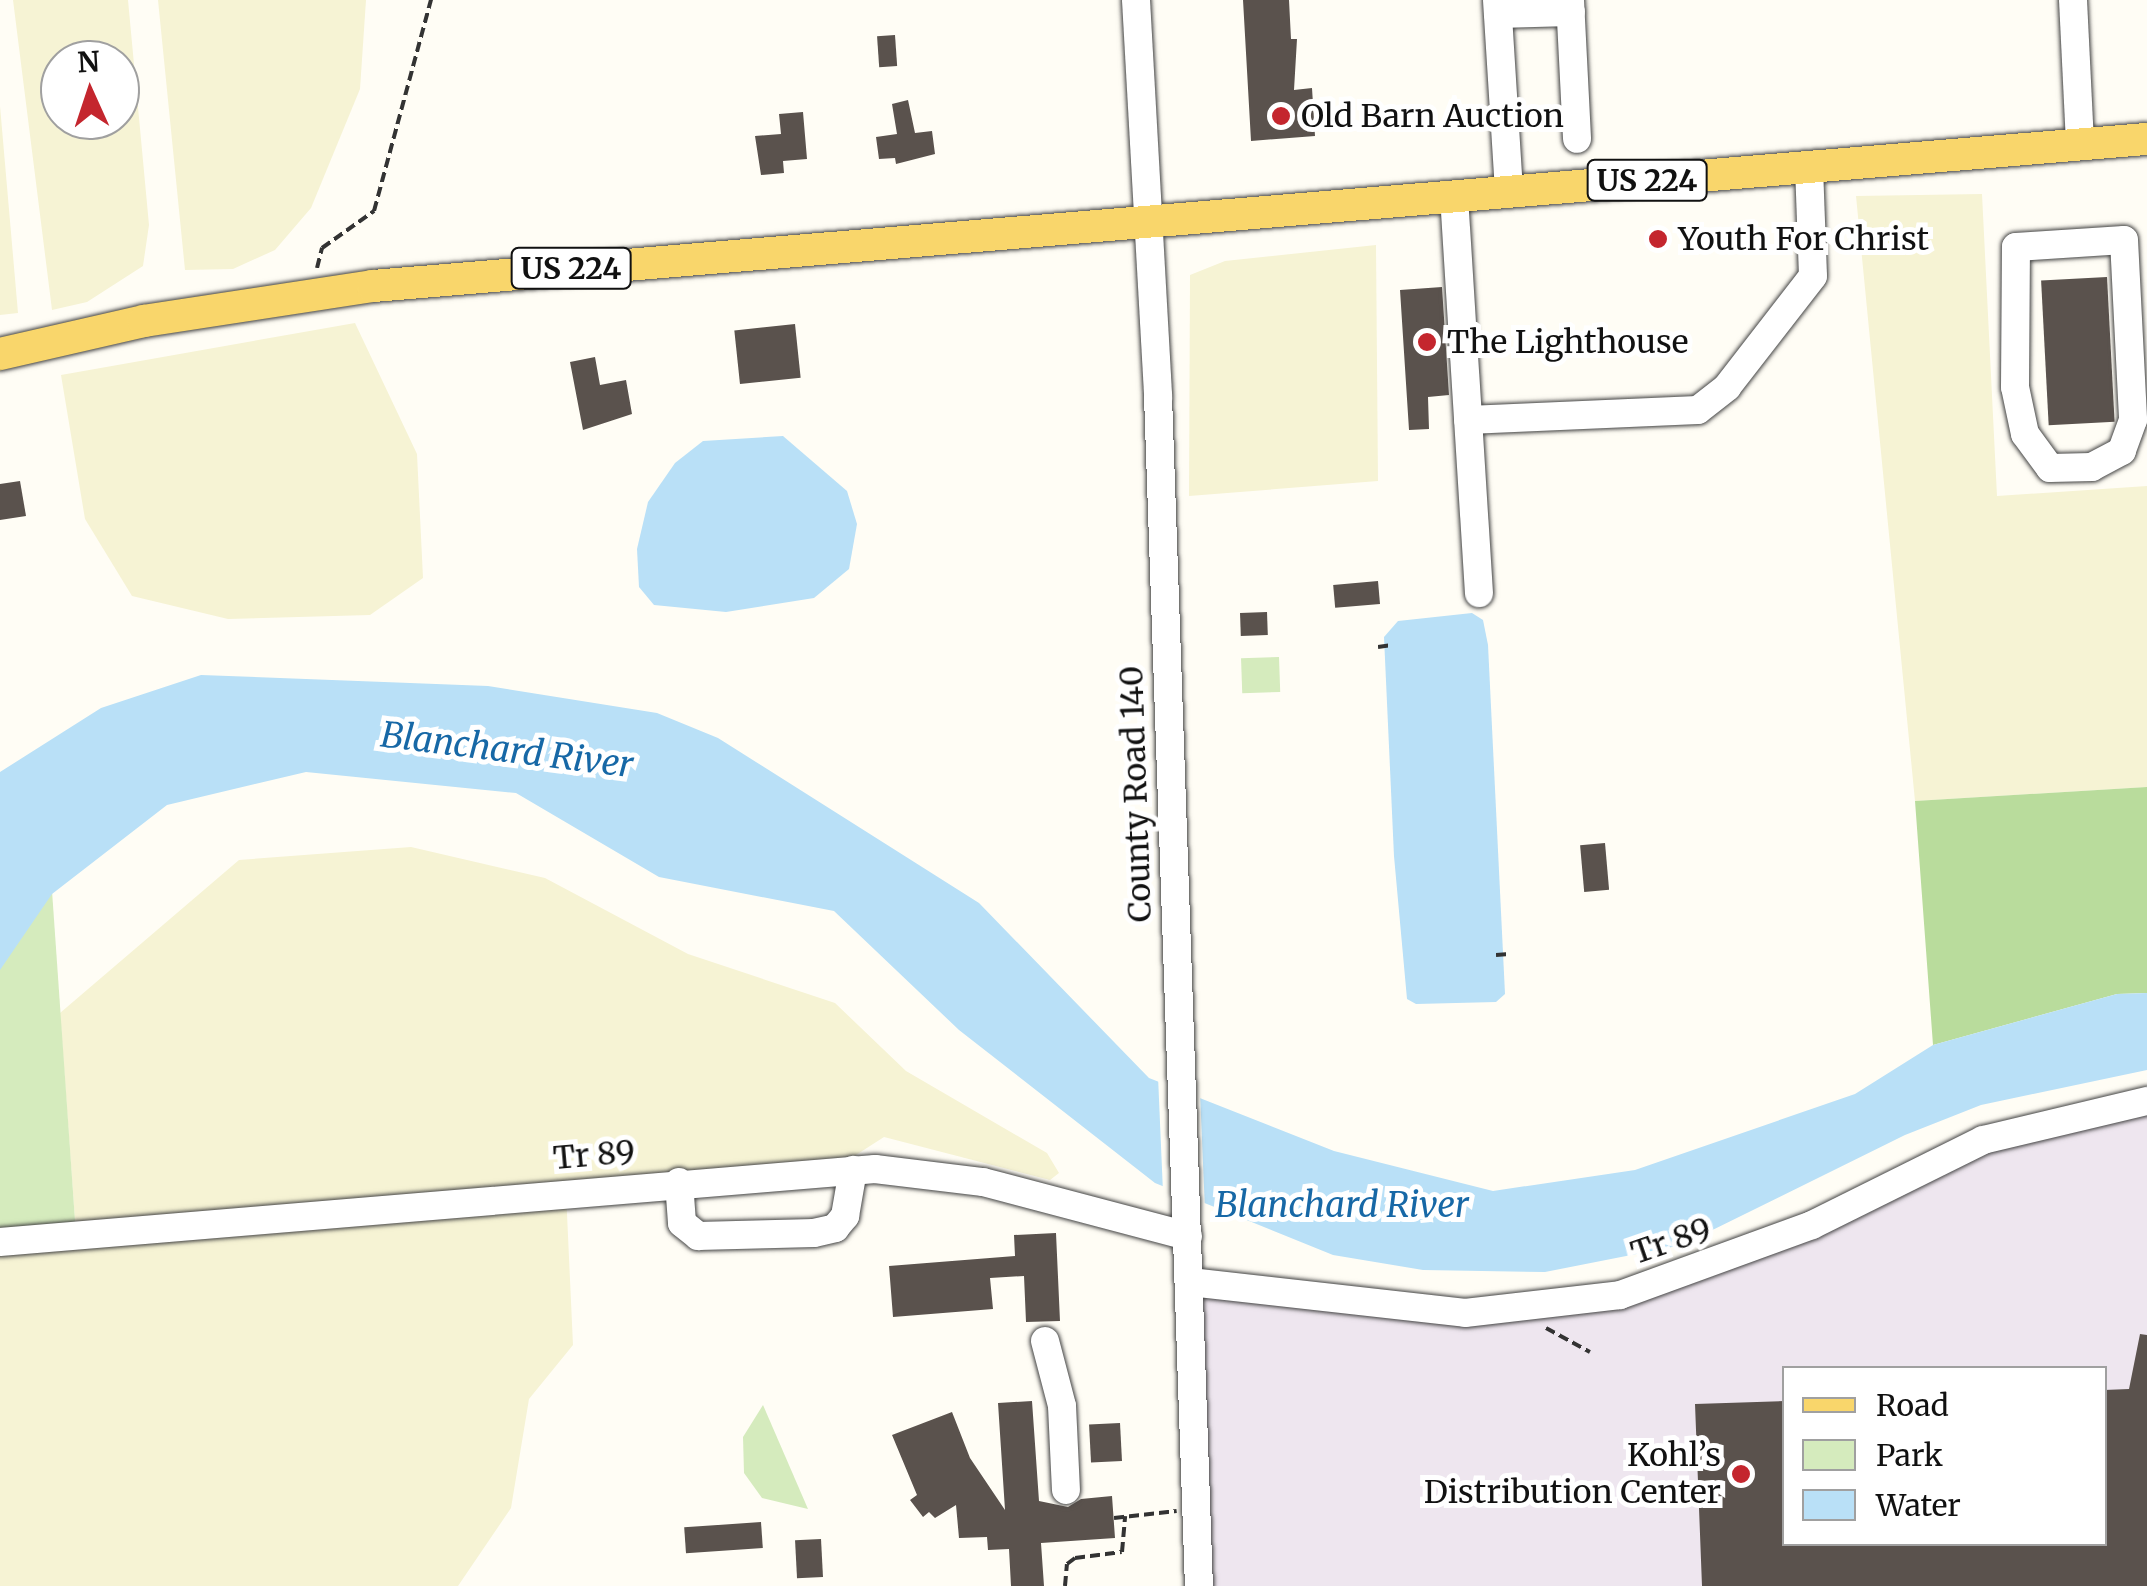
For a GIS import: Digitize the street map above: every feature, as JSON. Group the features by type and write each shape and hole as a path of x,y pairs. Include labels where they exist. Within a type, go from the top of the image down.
{"main road":[{"name":"US 224","path":"0,354 317,293 2147,139"}],"street":[{"name":"County Road 140","path":"1136,0 1190,1282 1199,1586"},
{"path":"2073,0 2080,144"},
{"path":"1509,191 1498,7 1570,6 1578,139"},
{"path":"1468,420 1698,410 1727,388 1814,276 1809,166"},
{"path":"1454,196 1480,593"},
{"path":"2124,240 2132,420 2122,451 2092,468 2050,468 2025,434 2015,387 2016,247 2124,240"},
{"name":"Tr 89","path":"1190,1282 1465,1313 1515,1312 1620,1296 1688,1276 1812,1225 1983,1140 2147,1100"},
{"path":"678,1182 682,1224 698,1236 814,1232 835,1228 845,1216 853,1170"},
{"name":"Tr 89","path":"0,1242 853,1170 984,1182 1187,1225"},
{"path":"1045,1341 1062,1406 1066,1490"}],"path":[{"path":"317,293 322,248 374,211 431,0"},
{"path":"1378,647 1392,645"},
{"path":"1496,955 1510,954"},
{"path":"1515,1312 1590,1352"},
{"path":"1114,1518 1196,1509"},
{"path":"1064,1586 1067,1564 1076,1558 1122,1552 1124,1516"}],"shaded area":[{"path":"13,0 128,0 132,40 40,40 40,140 140,140 140,129 149,225 143,266 87,302 52,310"},
{"path":"158,0 366,0 360,89 311,208 275,250 233,269 185,270"},
{"path":"0,106 18,313 0,315"},
{"path":"1982,194 1997,496 2147,486 2147,787 1915,801 1856,196"},
{"path":"1376,245 1378,481 1189,496 1190,275 1225,261"},
{"path":"355,323 417,454 423,578 370,615 228,619 132,596 85,519 61,375"},
{"path":"411,847 545,878 688,954 835,1003 906,1071 1047,1153 1059,1173 1050,1180 884,1137 831,1171 566,1192 573,1345 529,1399 511,1508 458,1586 0,1586 0,1242 76,1234 60,1013 239,860"},
{"path":"2147,1101 2147,1586 1202,1586 1190,1282 1370,1304 1620,1295 1946,1157"}],"green space":[{"path":"1279,657 1280,692 1242,693 1241,658"},
{"path":"2147,787 2147,993 2117,994 1933,1045 1915,801"},
{"path":"47,819 76,1235 0,1242 0,865"},
{"path":"763,1405 808,1509 762,1498 744,1473 743,1437"}],"water":[{"path":"783,436 847,491 857,524 849,569 814,598 726,612 654,605 639,587 637,549 648,502 675,463 703,441"},
{"path":"1472,613 1483,620 1488,645 1505,994 1496,1002 1416,1004 1407,999 1394,856 1384,637 1398,621"},
{"name":"Blanchard River","path":"201,675 488,686 657,713 718,738 979,903 1149,1078 1334,1151 1493,1191 1635,1170 1855,1094 1933,1045 2117,994 2147,993 2147,1070 1981,1105 1905,1135 1682,1245 1545,1272 1423,1270 1333,1255 1155,1183 959,1030 834,911 659,877 516,793 306,772 167,805 52,894 0,970 0,772 101,708"}],"pier":[{"path":"1158,1076 1200,1092 1205,1211 1163,1192"}],"building":[{"path":"1243,0 1289,0 1291,39 1297,39 1294,90 1312,88 1315,136 1251,141"},
{"path":"895,35 897,66 879,67 877,36"},
{"path":"908,100 915,133 932,131 935,154 896,164 895,158 879,159 876,137 897,134 892,104"},
{"path":"803,112 807,159 783,161 784,173 761,175 755,136 781,134 779,114"},
{"path":"2107,277 2115,422 2049,425 2041,280"},
{"name":"The Lighthouse","path":"1442,287 1449,395 1428,397 1429,429 1409,430 1400,290"},
{"path":"795,324 801,378 740,384 734,330"},
{"path":"595,357 600,385 626,380 632,414 583,430 570,362"},
{"path":"20,481 26,516 0,520 0,484"},
{"path":"1378,581 1380,604 1335,608 1333,585"},
{"path":"1267,612 1268,635 1241,636 1240,613"},
{"path":"1605,843 1609,890 1584,892 1580,845"},
{"path":"1056,1233 1060,1321 1026,1322 1024,1276 990,1278 993,1309 893,1317 889,1266 1015,1256 1014,1235"},
{"name":"Kohl’s Distribution Center","path":"2140,1334 2147,1335 2147,1586 1702,1586 1695,1404 1782,1401 1782,1546 2107,1546 2107,1390 2129,1389"},
{"path":"1032,1401 1039,1501 1068,1507 1081,1499 1112,1496 1115,1538 1041,1543 1044,1586 1011,1586 1009,1549 988,1550 987,1537 959,1538 956,1505 935,1518 929,1512 923,1517 910,1500 917,1495 892,1435 952,1412 970,1458 1005,1510 998,1403"},
{"path":"1120,1423 1122,1461 1091,1463 1089,1425"},
{"path":"761,1522 763,1548 686,1553 684,1527"},
{"path":"821,1539 823,1577 797,1578 795,1540"}],"place":[{"name":"Old Barn Auction","path":"1281,116"},
{"name":"Youth For Christ","path":"1658,239"},
{"name":"The Lighthouse","path":"1427,342"},
{"name":"Kohl’s Distribution Center","path":"1741,1474"}]}
